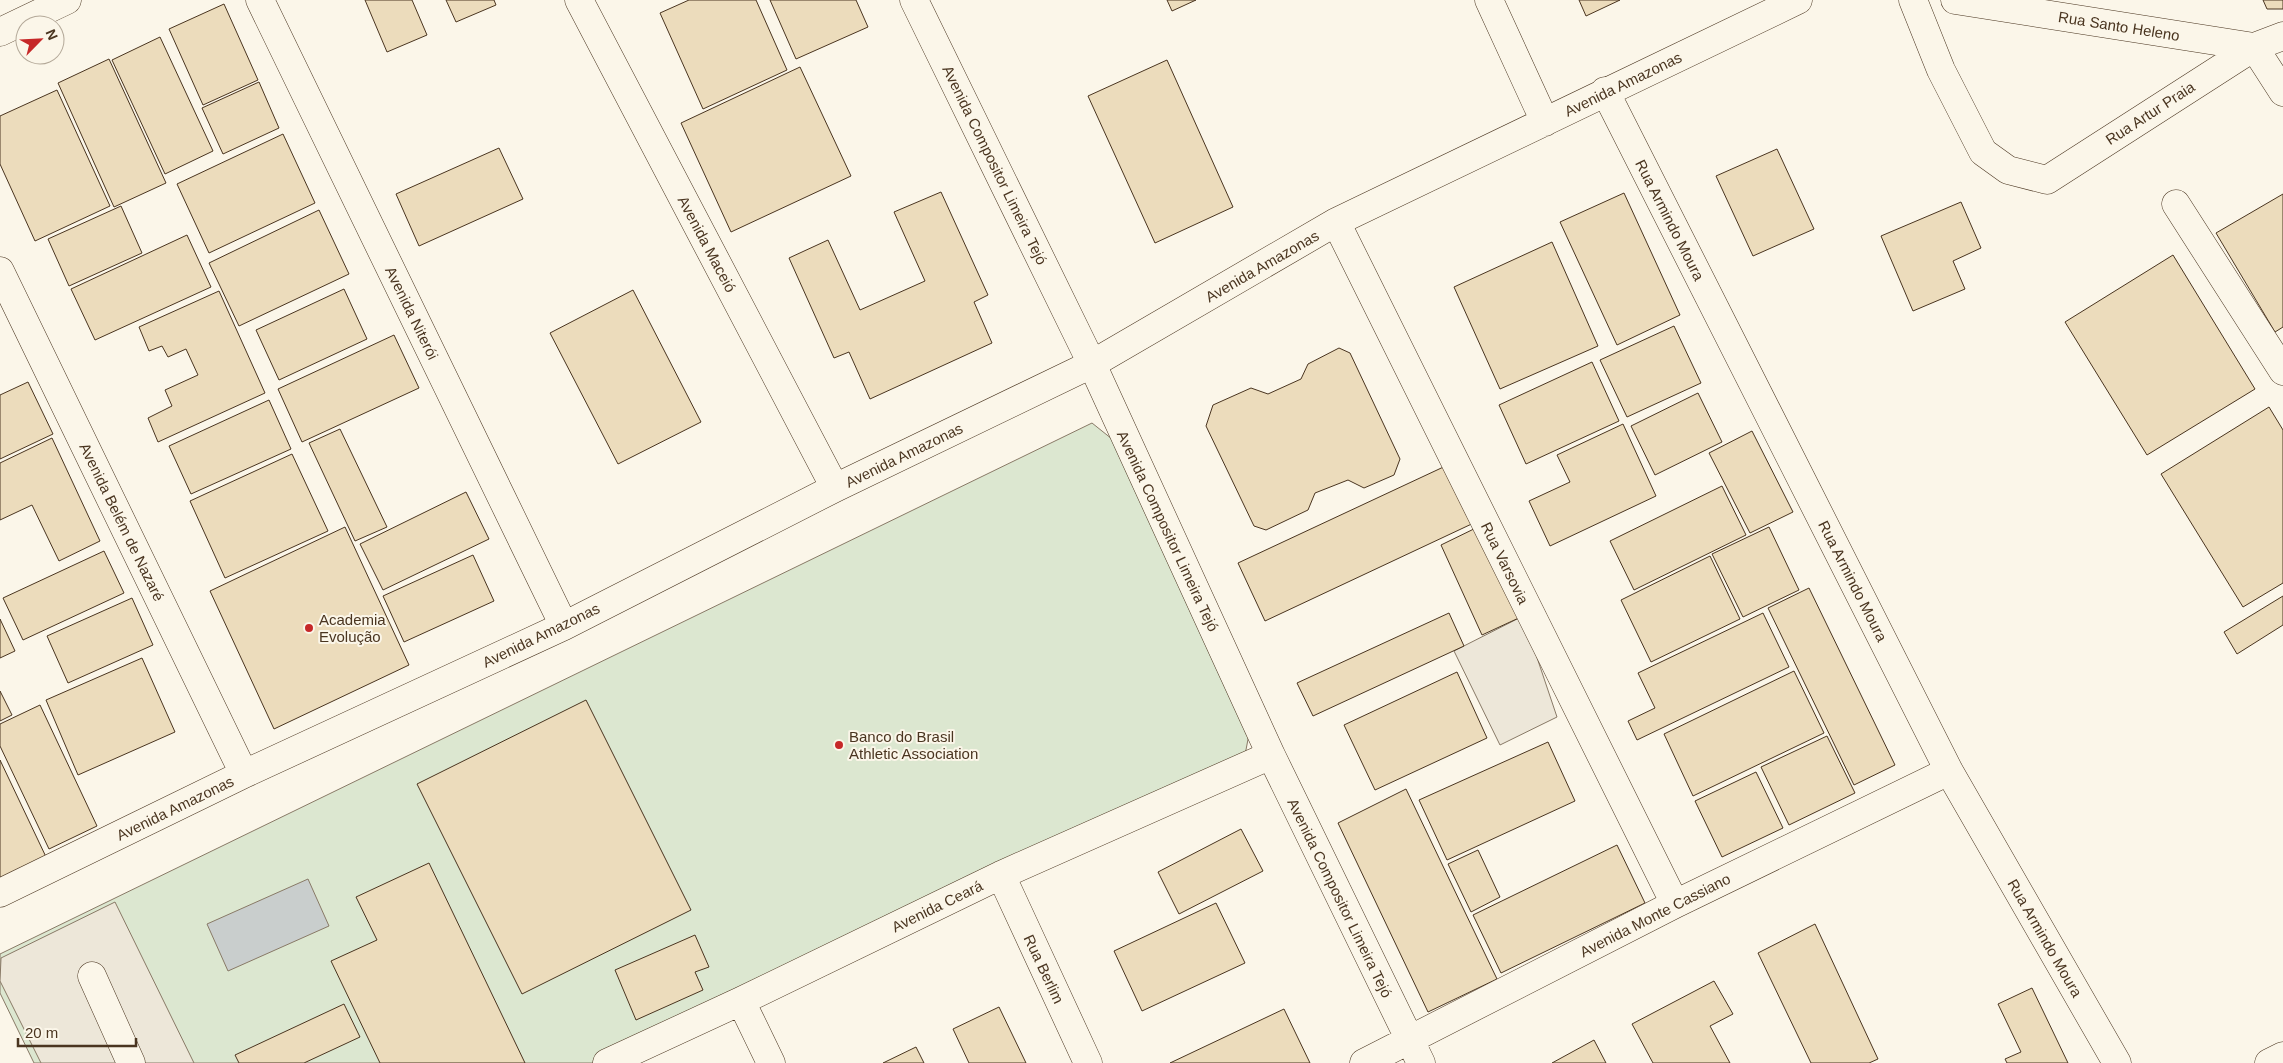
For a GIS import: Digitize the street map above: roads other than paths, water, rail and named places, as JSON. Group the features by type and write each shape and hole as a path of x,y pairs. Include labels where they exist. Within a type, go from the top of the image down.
{"street":[{"path":"0,32 67,0"},
{"name":"Avenida Niterói","path":"260,0 564,626"},
{"name":"Avenida Maceió","path":"579,0 835,488"},
{"name":"Avenida Compositor Limeira Tejó","path":"914,0 1092,364 1271,755 1416,1051"},
{"path":"1488,0 1545,122"},
{"name":"Avenida Amazonas","path":"0,893 244,774 564,626 835,488 1092,364 1336,222 1798,0"},
{"name":"Rua Artur Praia","path":"1913,0 1941,70 1983,152 2008,170 2047,180 2254,47 2283,36"},
{"name":"Rua Santo Heleno","path":"1955,0 2033,6 2254,47"},
{"path":"2254,47 2283,92"},
{"name":"Rua Armindo Moura","path":"1605,92 1949,771 2117,1063"},
{"path":"2176,204 2283,371"},
{"name":"Rua Varsovia","path":"1336,222 1674,904"},
{"name":"Avenida Belém de Nazaré","path":"0,271 244,774"},
{"name":"Avenida Ceará","path":"607,1063 741,1001 1001,875 1271,755"},
{"name":"Avenida Monte Cassiano","path":"1364,1063 1416,1051 1674,904 1949,771"},
{"name":"Rua Berlim","path":"1001,875 1088,1063"},
{"path":"92,976 131,1063"},
{"path":"741,1001 771,1063"},
{"path":"2270,1063 2283,1056"}],"place":[{"name":"Academia Evolução","path":"309,628"},
{"name":"Banco do Brasil Athletic Association","path":"839,745"}]}
